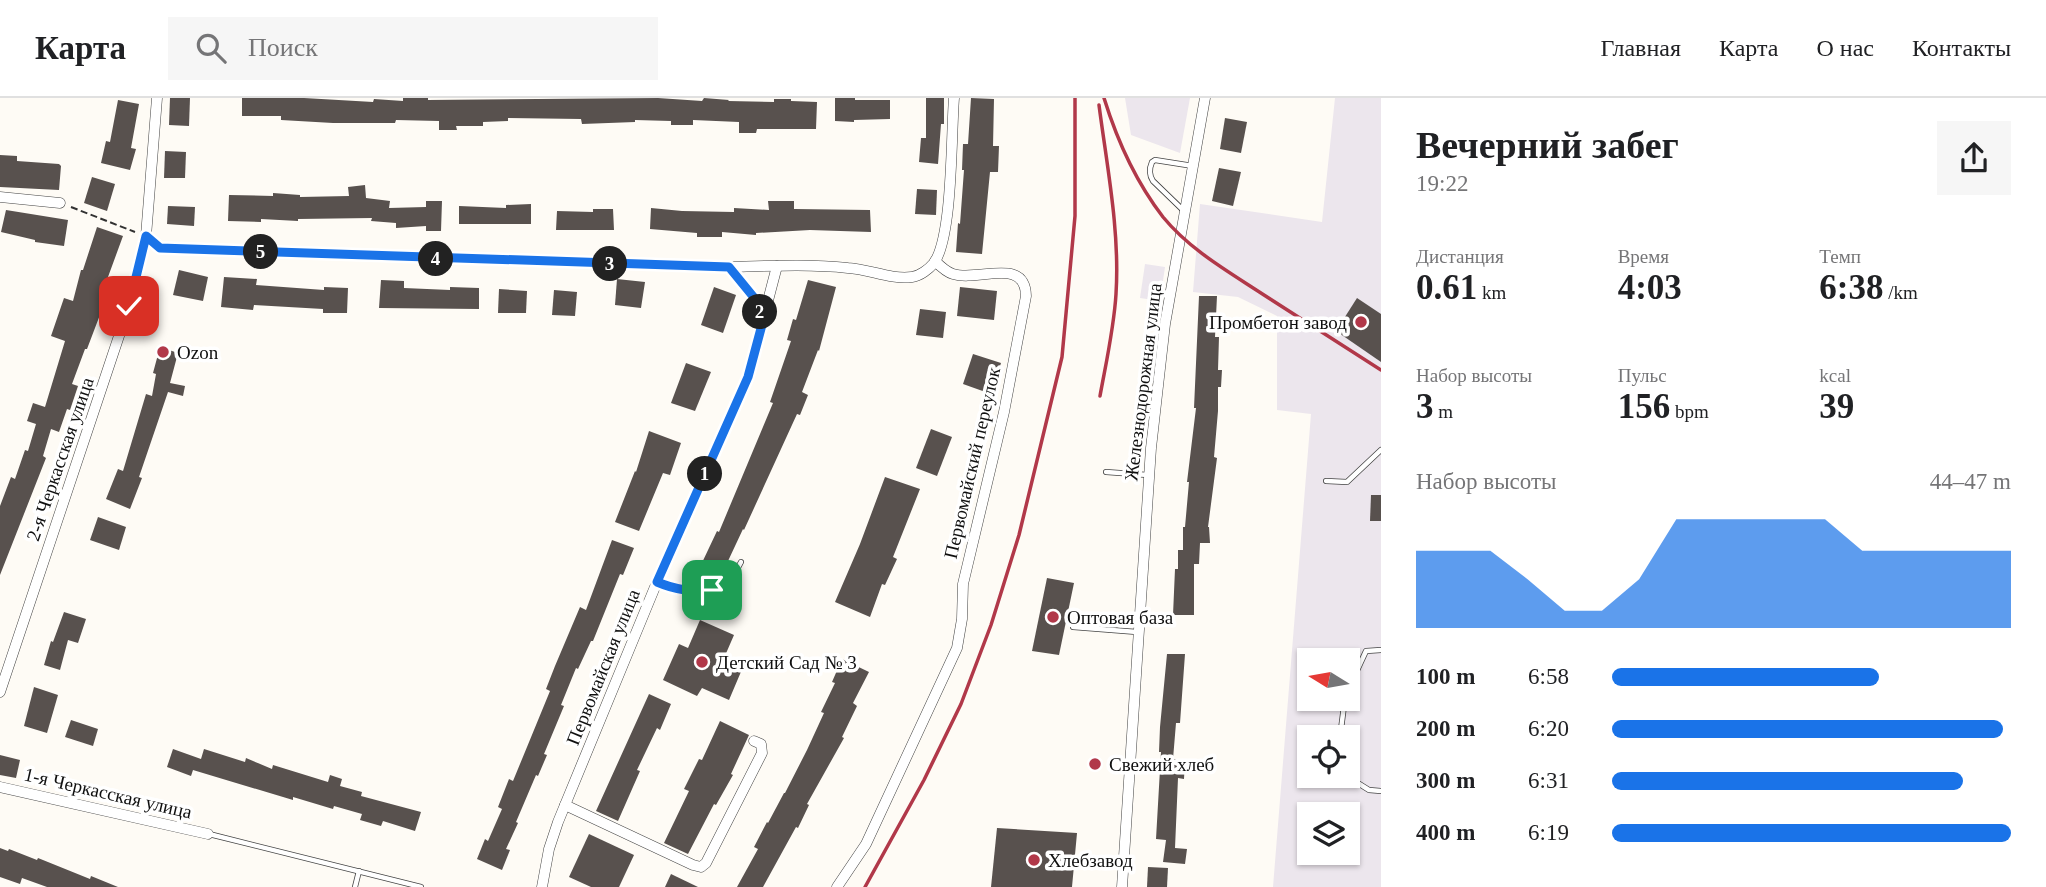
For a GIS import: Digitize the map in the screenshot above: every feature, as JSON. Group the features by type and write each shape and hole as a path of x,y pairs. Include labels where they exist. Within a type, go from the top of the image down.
{"street":[{"name":"2-я Черкасская улица","path":"0,692 129,306 146,236 158,98"},
{"path":"146,236 160,248 729,267 845,267 908,277 920,274 935,261 945,229 954,98"},
{"name":"Железнодорожная улица","path":"1122,887 1149,475 1164,324 1205,98"},
{"path":"0,197 61,203"},
{"name":"Первомайский переулок","path":"837,887 866,844 957,648 963,584 1004,412 1026,296 1024,280 1019,276 957,275 945,270 935,261"},
{"name":"Первомайская улица","path":"542,887 549,849 565,805 657,582 748,377 777,266"},
{"path":"729,267 756,300 763,321"},
{"path":"565,805 701,867 706,863 761,757 761,744 754,741"},
{"name":"1-я Черкасская улица","path":"0,787 208,834"}],"lane":[{"path":"1185,212 1153,181 1150,167 1155,160 1193,166"},
{"path":"1326,481 1347,482 1381,450"},
{"path":"1106,472 1149,475"},
{"path":"657,582 674,589 693,592 712,590 735,574 741,562"},
{"path":"1073,627 1138,633"},
{"path":"1360,664 1366,651 1381,650"},
{"path":"1360,784 1369,790 1381,791"},
{"path":"208,834 421,887"},
{"path":"355,887 359,872"}],"path":[{"path":"61,203 146,236"}],"shaded area":[{"path":"1125,98 1190,98 1180,153 1131,135"},
{"path":"1335,98 1381,98 1381,887 1273,887 1311,414 1277,410 1277,316 1238,297 1193,292 1200,204 1322,222"},
{"path":"1145,264 1165,267 1160,301 1140,298"}],"building":[{"path":"170,98 190,98 189,126 169,125"},
{"path":"242,98 373,102 374,99 403,101 403,98 658,98 702,101 704,98 728,101 774,102 774,99 791,99 817,102 816,129 757,129 756,133 739,133 739,122 693,120 693,125 671,125 671,121 635,120 582,124 581,119 508,118 508,121 483,122 483,126 456,126 457,130 439,130 439,121 333,123 281,120 281,116 242,116"},
{"path":"835,98 890,100 890,119 835,121"},
{"path":"926,98 944,98 944,124 941,124 938,164 919,162 921,138 926,138"},
{"path":"971,98 994,99 993,146 999,146 998,172 990,172 982,254 956,252 964,170 963,144 968,144"},
{"path":"118,100 139,104 131,148 136,149 130,170 101,163 106,141 110,142"},
{"path":"1225,118 1247,122 1241,153 1220,149"},
{"path":"165,151 186,152 185,178 164,178"},
{"path":"0,155 17,156 17,161 59,164 59,190 0,187"},
{"path":"1219,168 1241,172 1233,206 1212,201"},
{"path":"92,177 115,184 107,211 84,203"},
{"path":"365,185 366,198 390,201 389,208 426,207 426,201 442,201 441,231 426,231 426,226 396,228 396,223 371,221 372,218 228,221 229,195 273,196 273,193 300,197 349,196 348,187"},
{"path":"917,189 937,190 936,215 915,214"},
{"path":"768,201 794,201 794,209 870,210 871,232 810,230 756,235 722,232 722,237 697,237 697,233 650,229 651,208 734,212 734,208 769,210"},
{"path":"531,204 531,224 459,224 459,206 506,208 506,205"},
{"path":"168,206 195,207 194,226 167,224"},
{"path":"593,209 613,209 614,230 556,230 557,211 593,212"},
{"path":"6,210 68,220 64,246 35,242 1,232"},
{"path":"97,227 123,236 108,277 111,278 106,299 72,384 78,386 70,410 67,409 59,432 51,429 43,456 46,458 0,575 0,506 11,477 15,479 25,450 28,451 36,424 27,421 33,403 45,407 65,341 51,336 64,298 73,301"},
{"path":"179,270 208,277 203,301 173,295"},
{"path":"224,277 257,279 256,285 324,290 324,287 348,288 347,313 254,305 253,310 221,307"},
{"path":"617,279 645,282 641,308 615,305"},
{"path":"381,280 404,281 404,288 479,288 479,309 379,308"},
{"path":"808,280 836,287 819,351 802,392 808,395 721,576 700,567 717,531 719,532 773,403 770,402 791,341 787,340"},
{"path":"714,287 736,295 723,333 701,325"},
{"path":"960,287 997,291 994,320 957,316"},
{"path":"499,289 527,291 526,313 498,313"},
{"path":"554,290 577,292 575,316 552,315"},
{"path":"1199,296 1217,296 1215,337 1219,337 1218,370 1222,370 1221,387 1218,387 1214,457 1217,458 1208,527 1210,543 1200,543 1199,564 1194,564 1194,615 1173,615 1175,569 1178,569 1178,550 1183,550 1187,482 1196,408"},
{"name":"Промбетон завод","path":"1357,298 1381,314 1381,362 1336,331"},
{"path":"920,309 946,312 943,338 916,335"},
{"path":"160,347 178,353 170,383 185,386 183,396 168,392 130,509 106,499 118,469 123,471 146,394 152,396 156,374 153,373"},
{"path":"973,354 1001,363 991,394 963,384"},
{"path":"686,363 711,372 695,411 671,403"},
{"path":"931,429 952,437 937,476 916,468"},
{"path":"649,431 681,443 670,475 663,473 639,531 615,522 636,472"},
{"path":"885,477 920,489 893,557 897,559 885,585 882,584 870,617 835,602"},
{"path":"1371,495 1381,495 1381,521 1370,521"},
{"path":"98,517 126,527 119,550 90,540"},
{"path":"612,540 634,548 623,575 620,574 593,641 578,669 576,668 544,754 547,755 506,849 510,850 502,870 477,859 502,809 498,807 509,779 513,781 550,691 546,689 555,666 580,607 586,610"},
{"name":"Оптовая база","path":"1047,578 1074,583 1059,655 1032,651"},
{"path":"64,612 86,619 78,643 68,640 60,670 44,665"},
{"name":"Детский Сад № 3","path":"700,620 734,635 724,658 743,667 729,700 702,688 697,696 663,680 679,644 688,648"},
{"path":"1167,654 1185,654 1180,723 1176,723 1173,759 1185,760 1184,779 1178,778 1175,848 1187,849 1185,864 1163,862 1166,840 1156,839 1160,727"},
{"path":"842,659 869,672 853,703 857,706 842,737 844,738 807,804 809,805 798,828 796,827 763,887 737,887 758,849 754,847 807,750 824,713 821,712 835,683 832,682"},
{"path":"34,687 58,695 47,733 24,726"},
{"path":"649,694 671,704 660,730 657,728 637,770 640,771 618,821 596,811"},
{"path":"71,720 98,729 93,746 65,737"},
{"path":"720,721 749,735 731,774 733,775 716,805 714,804 688,854 664,843 689,791 684,789 699,759 702,760"},
{"path":"173,749 201,759 204,749 245,762 246,758 272,769 273,765 328,782 330,775 342,779 340,786 362,792 361,796 421,812 415,831 383,821 381,826 360,820 362,814 334,806 333,809 293,797 293,800 193,770 191,776 167,767"},
{"path":"0,755 20,760 16,778 0,775"},
{"name":"Хлебзавод","path":"997,828 1077,833 1072,887 991,887"},
{"path":"589,834 634,855 619,887 591,887 569,877"},
{"path":"0,848 37,860 38,858 118,887 47,887 22,878 20,884 0,877"},
{"path":"1148,867 1168,868 1167,887 1147,887"},
{"path":"671,874 698,887 665,887"}],"railway":[{"path":"865,887 924,780 961,704 991,625 1019,535 1062,357 1075,216 1075,98"},
{"path":"1104,98 1121,145 1136,175 1153,204 1185,240 1224,269 1381,370"},
{"path":"1099,105 1112,199 1117,270 1114,320 1100,396"}],"place":[{"name":"Промбетон завод","path":"1361,322"},
{"name":"Ozon","path":"163,352"},
{"name":"Оптовая база","path":"1053,617"},
{"name":"Детский Сад № 3","path":"702,662"},
{"name":"Свежий хлеб","path":"1095,764"},
{"name":"Хлебзавод","path":"1034,860"}],"route":[{"path":"129,306 146,236 160,248 729,267 756,300 763,321 758,343 748,377 657,582 674,589 693,592 712,590"}]}
